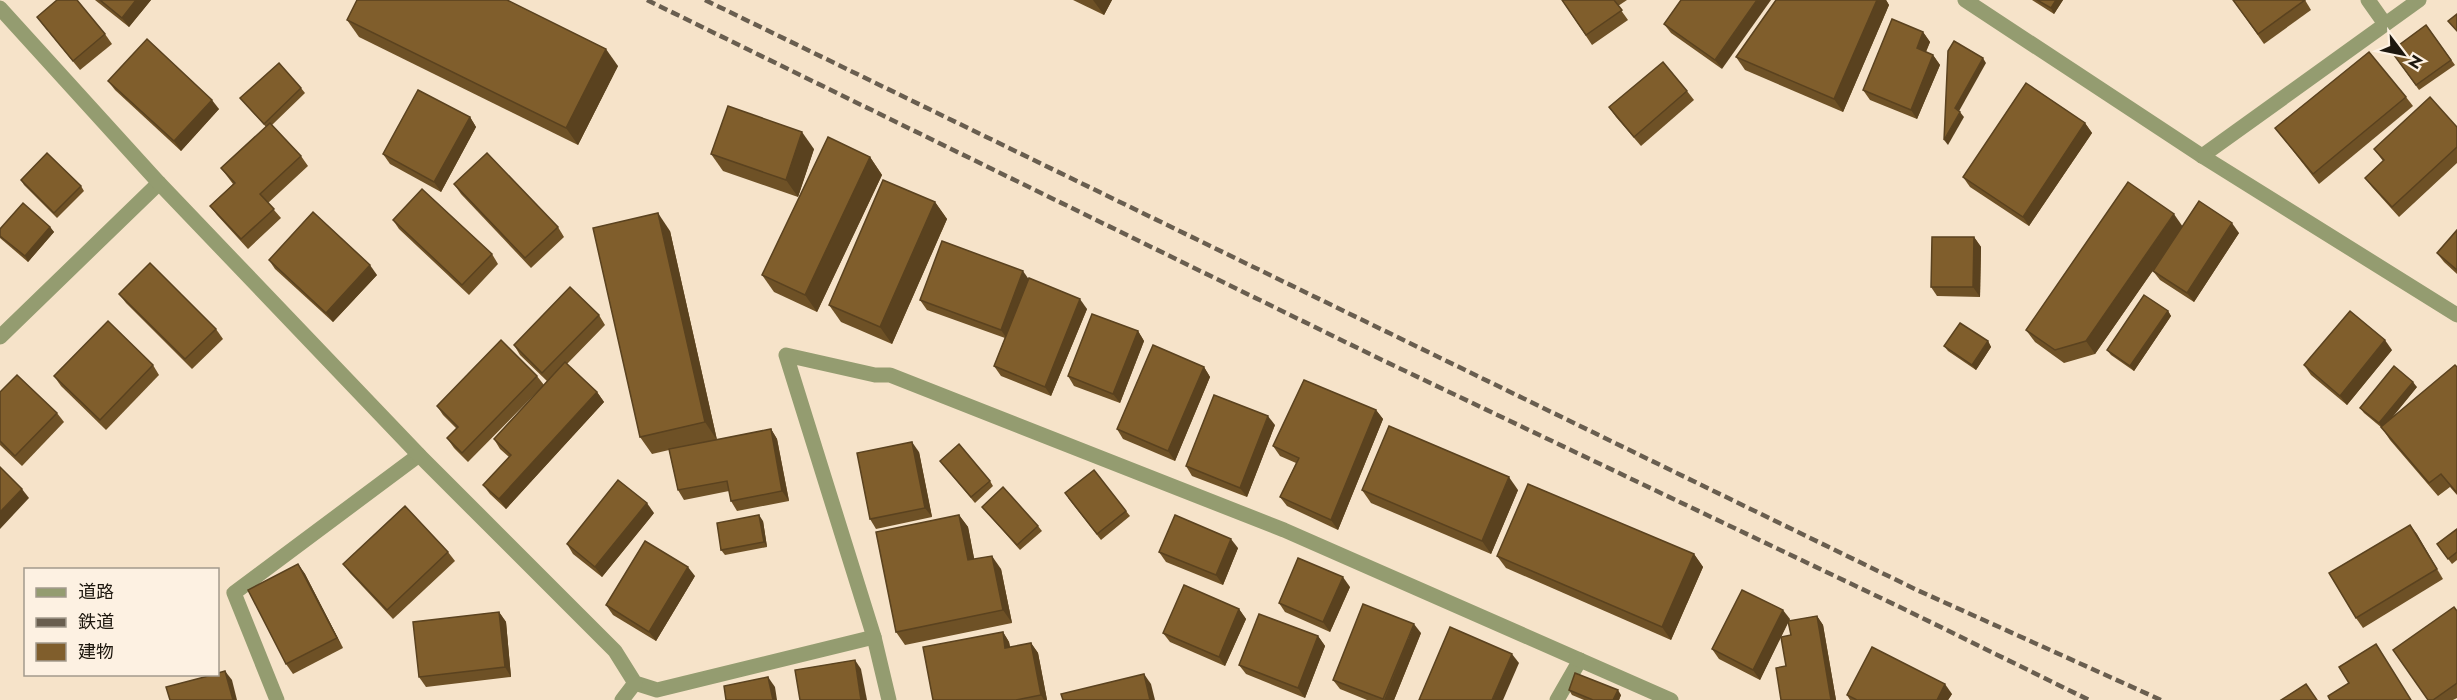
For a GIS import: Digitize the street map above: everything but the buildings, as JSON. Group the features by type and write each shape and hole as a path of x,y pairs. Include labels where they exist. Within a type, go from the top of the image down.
{"street":[{"path":"1965,0 2202,156 2457,315"},
{"path":"2368,0 2385,24"},
{"path":"2202,156 2419,0"},
{"path":"0,8 159,183 419,455 615,651 635,683 657,690 874,637"},
{"path":"0,337 159,183"},
{"path":"889,700 874,637 786,355 875,375 890,375 1284,530 1671,700"},
{"path":"277,700 234,593 419,455"},
{"path":"1557,700 1580,660"},
{"path":"622,700 635,683"}],"railway":[{"path":"647,0 1378,358 2089,700"},
{"path":"705,0 1917,590 2161,700"}]}
